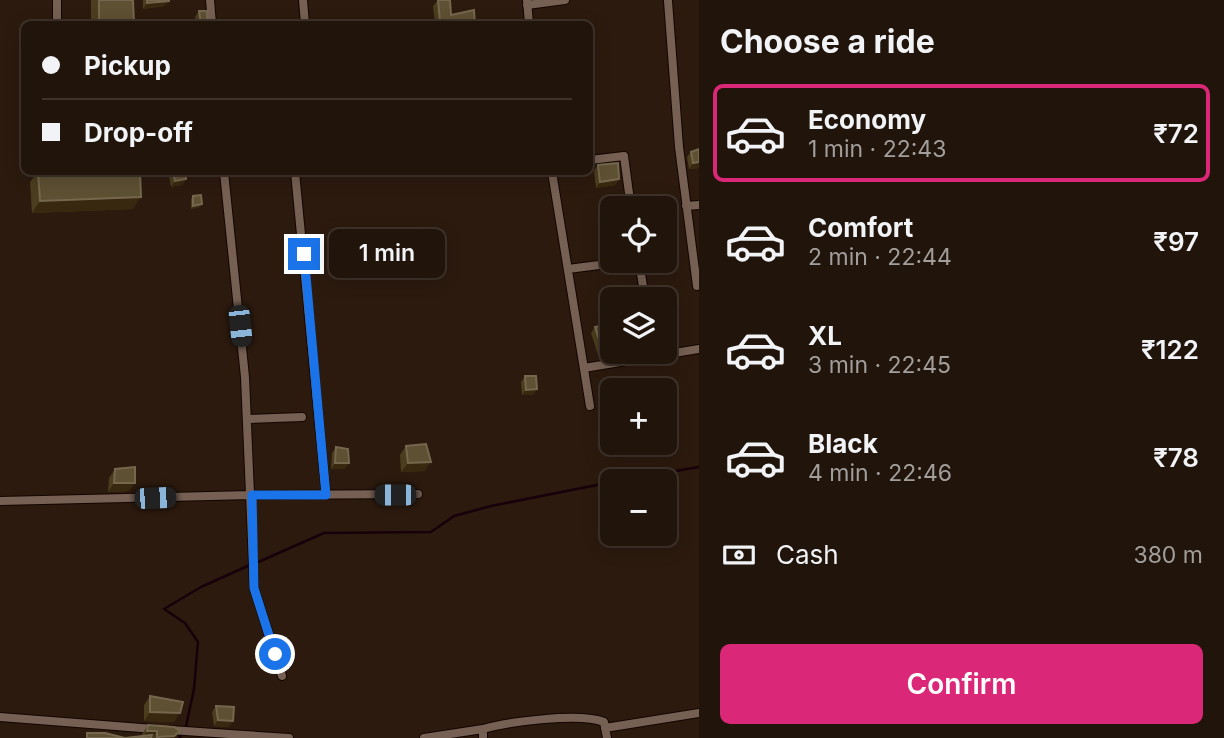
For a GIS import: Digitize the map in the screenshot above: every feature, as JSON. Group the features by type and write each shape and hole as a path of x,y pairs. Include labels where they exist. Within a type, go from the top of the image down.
{"street":[{"path":"57,0 57,21"},
{"path":"210,0 212,21"},
{"path":"303,0 304,21"},
{"path":"529,21 527,2 565,0"},
{"path":"669,0 679,147 697,286 699,285"},
{"path":"593,160 624,156 629,196"},
{"path":"224,175 245,377 254,588 282,676"},
{"path":"295,175 326,495"},
{"path":"552,175 590,407"},
{"path":"687,206 699,205"},
{"path":"568,270 600,265"},
{"path":"677,351 699,349"},
{"path":"584,368 604,364"},
{"path":"248,419 302,417"},
{"path":"0,501 418,494"},
{"path":"605,728 699,713"},
{"path":"0,717 289,738"},
{"path":"424,738 483,733 526,722 592,717 604,722 607,738"}],"building":[{"path":"99,0 133,0 134,21 99,21"},
{"path":"147,0 169,0 169,1 147,3"},
{"path":"438,0 450,0 451,15 474,10 475,21 440,21"},
{"path":"199,11 207,11 207,21 201,21"},
{"path":"699,149 699,162 693,163 691,152"},
{"path":"618,163 619,179 600,182 598,165"},
{"path":"38,175 140,175 141,197 40,201"},
{"path":"174,175 186,175 186,179 175,181"},
{"path":"201,195 202,204 193,206 193,196"},
{"path":"600,326 600,343 595,327"},
{"path":"525,376 536,376 537,389 526,390"},
{"path":"426,444 431,462 408,463 406,446"},
{"path":"336,447 348,449 349,463 335,463"},
{"path":"135,467 135,483 114,483 115,469"},
{"path":"150,696 183,702 180,713 150,712"},
{"path":"216,706 234,707 233,721 218,720"},
{"path":"148,725 174,727 180,731 174,736 157,737 157,731 147,731"},
{"path":"87,733 105,733 125,738 87,738"},
{"path":"152,735 151,738 125,738"}],"waterway":[{"path":"677,471 699,467"},
{"path":"256,563 324,533 431,532 454,516 600,484"},
{"path":"179,738 185,731 194,689 198,642 185,623 164,609 201,587 250,565"}],"route":[{"path":"275,654 254,588 252,495 326,495 304,254"}]}
